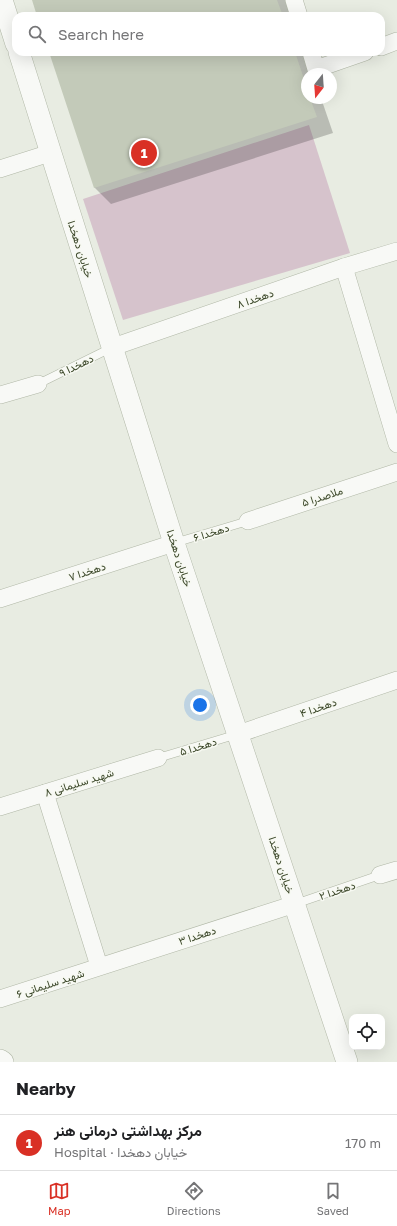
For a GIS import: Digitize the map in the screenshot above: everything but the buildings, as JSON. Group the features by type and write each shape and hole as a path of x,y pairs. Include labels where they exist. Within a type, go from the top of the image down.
{"street":[{"path":"2,0 12,31"},
{"path":"294,0 298,12"},
{"path":"385,45 397,41"},
{"name":"خیابان دهخدا","path":"20,56 174,543 295,904 346,1062"},
{"path":"312,56 316,69 353,56"},
{"path":"0,169 50,153"},
{"name":"دهخدا ۸","path":"113,347 344,267 397,251"},
{"path":"344,267 397,444"},
{"path":"0,395 38,384"},
{"name":"ملاصدرا ۵","path":"248,521 397,472"},
{"name":"دهخدا ۷","path":"0,599 174,543"},
{"name":"دهخدا ۴","path":"238,734 397,680"},
{"name":"شهید سلیمانی ۸","path":"0,807 158,758"},
{"path":"45,793 99,966"},
{"path":"380,875 397,870"},
{"name":"دهخدا ۳","path":"99,966 295,904"},
{"name":"شهید سلیمانی ۶","path":"0,999 99,966"}],"lane":[{"name":"دهخدا ۹","path":"38,384 113,347"},
{"name":"دهخدا ۶","path":"174,543 248,521"},
{"name":"دهخدا ۵","path":"158,758 238,734"},
{"name":"دهخدا ۲","path":"295,904 380,875"}],"shaded area":[{"path":"309,125 350,253 123,320 83,199"}],"place":[{"name":"مرکز بهداشتی درمانی هنر","path":"144,153"}]}
